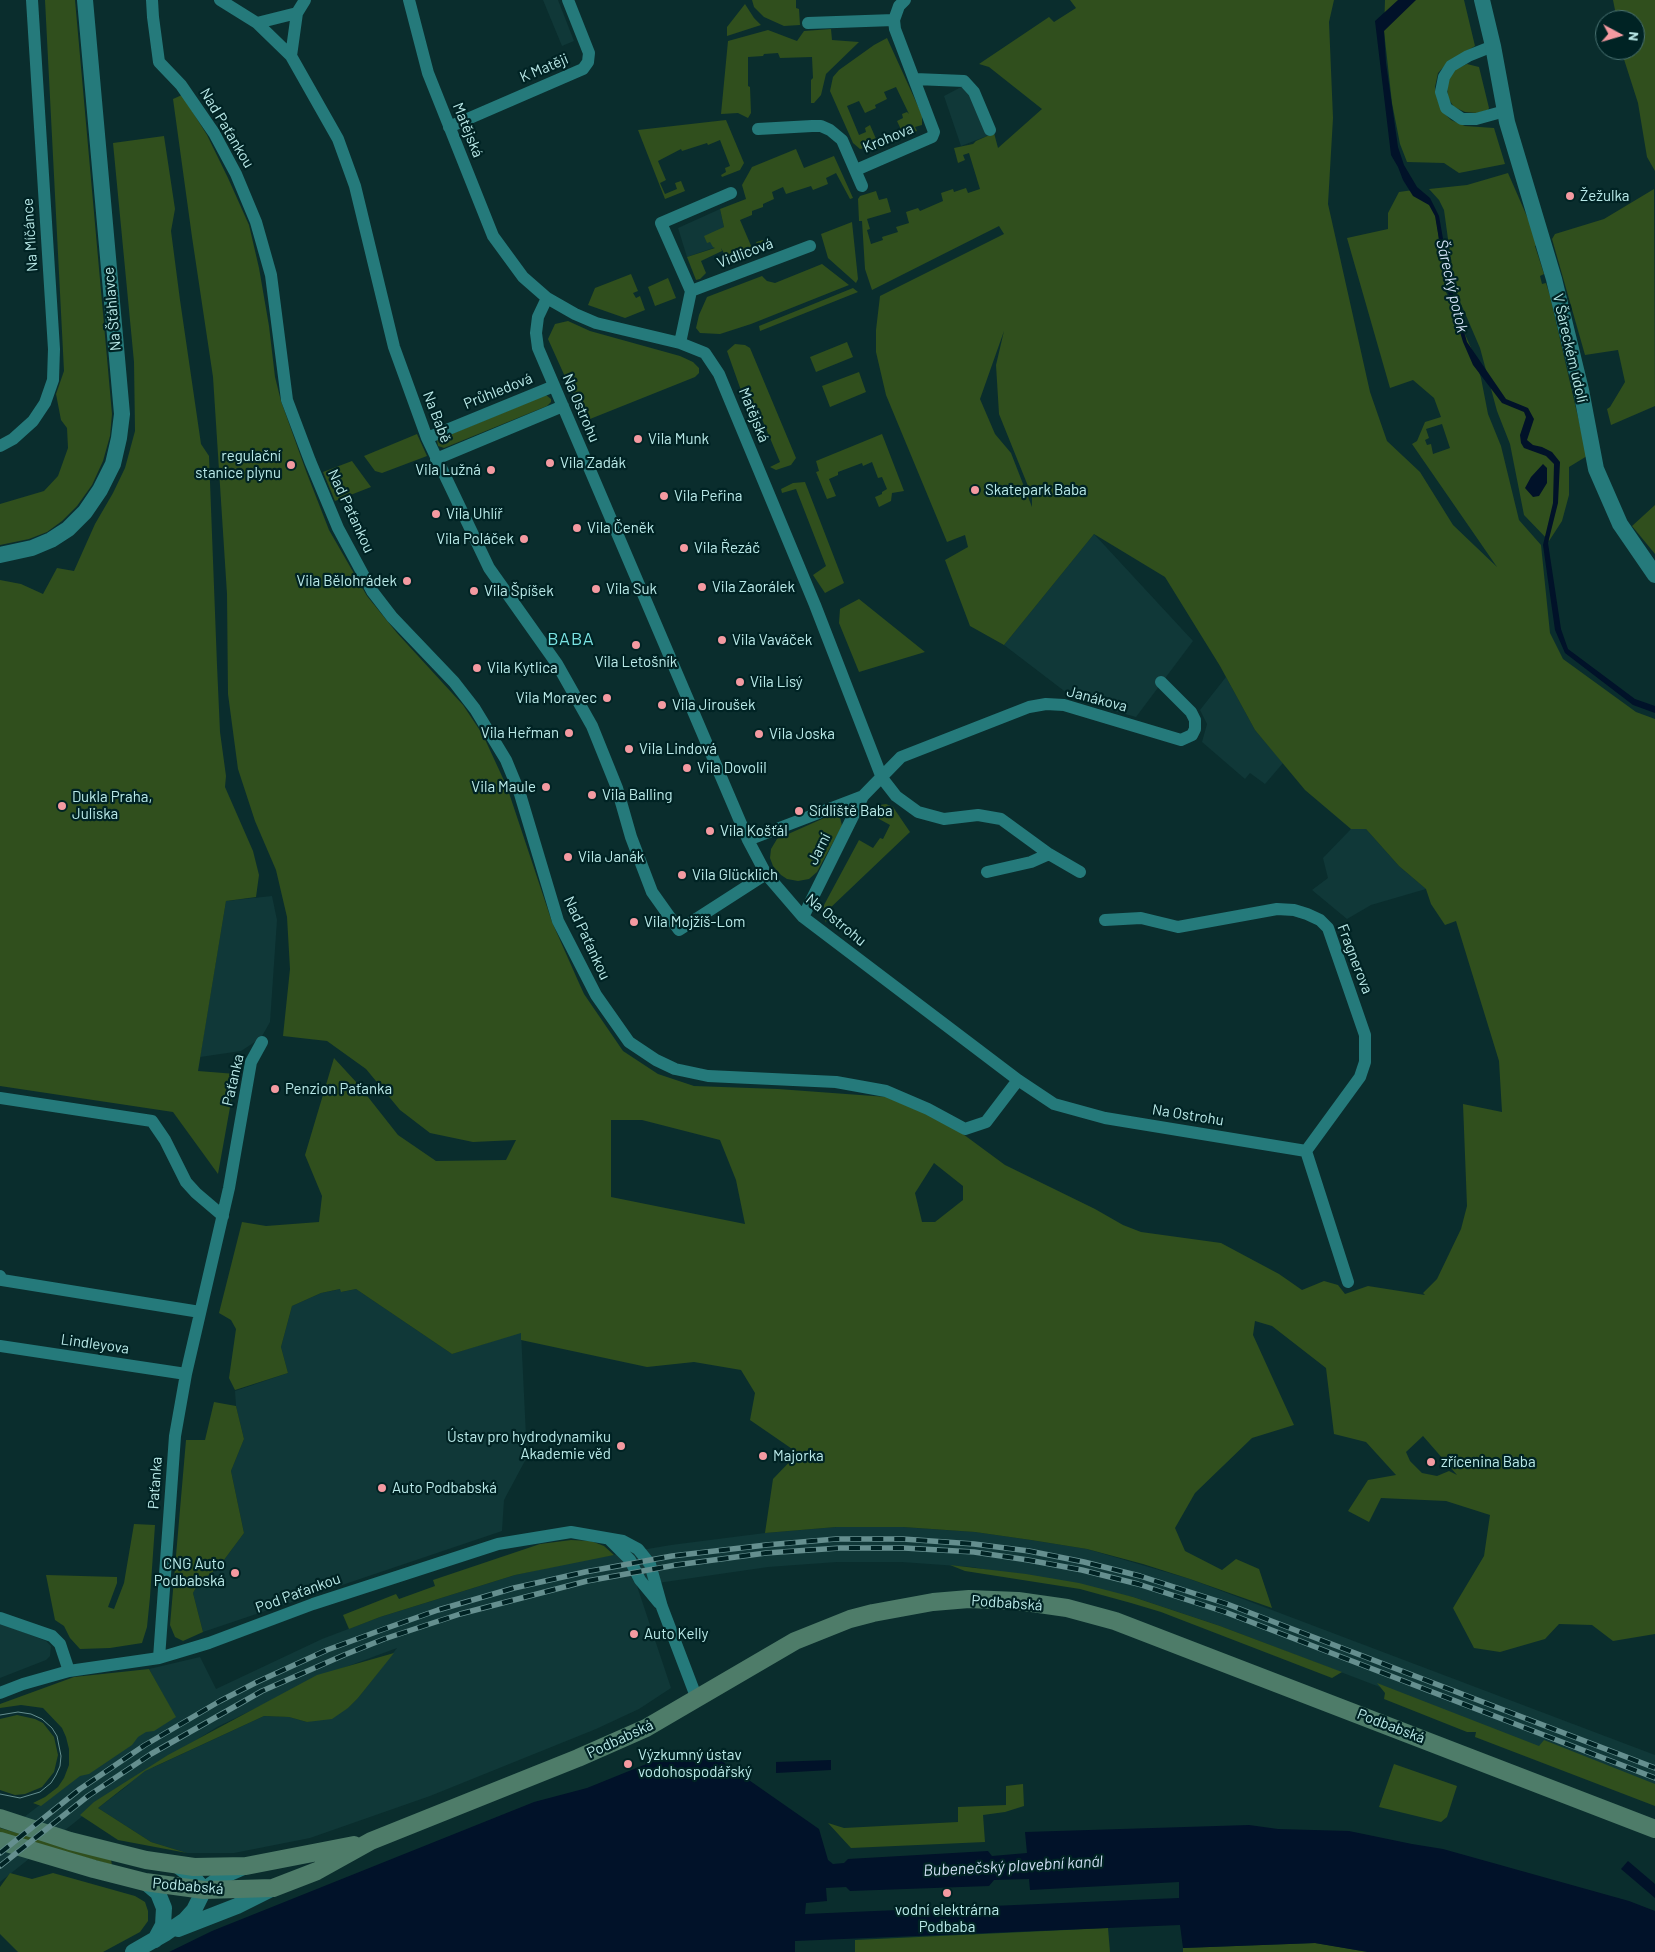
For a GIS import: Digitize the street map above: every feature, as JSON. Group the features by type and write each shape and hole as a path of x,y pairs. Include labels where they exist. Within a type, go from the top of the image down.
{"main road":[{"name":"Podbabská","path":"0,1840 94,1869 145,1882 204,1890 273,1888 317,1871 371,1841 587,1754 646,1728 697,1700 795,1641 850,1619 898,1607 969,1599 1018,1601 1067,1608 1115,1621 1655,1829"},
{"name":"Podbabská","path":"0,1818 70,1841 146,1860 211,1868 246,1866 371,1841"}],"street":[{"name":"Na Míčánce","path":"0,446 13,439 33,421 45,403 53,380 54,350 32,0"},
{"name":"Na Šťáhlavce","path":"0,555 32,548 51,540 68,529 85,512 100,490 113,464 119,438 122,414 85,0"},
{"name":"Nad Paťankou","path":"152,0 152,17 159,62 181,85 214,133 236,174 256,222 271,275 287,400 338,528 372,591 392,616 454,682 475,709 506,760 520,794 558,921 596,995 628,1042 656,1060 675,1069 708,1076 836,1082 886,1091 965,1129 986,1122 1018,1080"},
{"name":"Na Babě","path":"220,0 257,23 291,56 338,140 356,186 394,347 427,438 489,568 557,664 592,726 617,788 631,837 652,892 679,930 766,874"},
{"path":"291,56 297,13 305,0"},
{"name":"Matějská","path":"409,0 425,65 493,236 523,277 547,298 575,314 596,323 680,343 705,353 719,374 815,605 882,778 896,796 918,812 944,819 978,815 1001,819 1049,854 1080,872"},
{"name":"K Matěji","path":"450,127 583,69 588,62 589,53 568,0"},
{"path":"808,23 894,20 899,6 905,0"},
{"name":"V Šáreckém údolí","path":"1482,0 1493,46 1504,112 1519,168 1554,279 1581,390 1596,469 1620,524 1655,575"},
{"path":"257,23 297,13"},
{"name":"Krohova","path":"856,170 932,137 934,132 915,79 899,43 894,20"},
{"path":"1493,46 1468,56 1451,66 1444,77 1441,92 1446,108 1462,119 1476,119 1504,112"},
{"path":"915,79 964,81 974,92 990,130"},
{"name":"Krohova","path":"758,129 812,126 830,130 842,140 862,186"},
{"path":"680,343 691,291 661,223 731,193"},
{"name":"Vidlicová","path":"691,291 810,246"},
{"name":"Na Ostrohu","path":"547,298 538,317 536,341 554,386 748,840 766,874 803,917 1018,1080 1054,1104 1105,1118 1306,1151"},
{"name":"Průhledová","path":"427,438 554,386"},
{"path":"436,458 563,406"},
{"name":"Janákova","path":"882,778 900,757 1029,707 1046,704 1064,705 1181,740 1192,735 1195,729 1195,720 1191,712 1161,682"},
{"name":"Jarní","path":"803,917 864,796 882,778"},
{"name":"Jarní","path":"748,840 864,796"},
{"path":"987,872 1031,862 1049,854"},
{"name":"Fragnerova","path":"1105,920 1141,918 1178,927 1277,909 1294,910 1307,914 1320,920 1328,928 1365,1035 1365,1062 1360,1077 1306,1151"},
{"name":"Paťanka","path":"159,1658 175,1436 186,1374 223,1216 250,1062 262,1042"},
{"path":"0,1098 152,1121 165,1140 186,1182 223,1216"},
{"path":"1306,1151 1348,1282"},
{"path":"0,1276 2,1280 200,1312"},
{"name":"Lindleyova","path":"0,1346 186,1374"},
{"name":"Pod Paťankou","path":"0,1693 23,1684 69,1671 159,1658 209,1643 322,1601 498,1544 571,1532 623,1541 638,1549 652,1570 662,1607 697,1700"},
{"path":"0,1618 52,1636 60,1644 69,1671"},
{"path":"177,1865 193,1877 204,1890"},
{"path":"133,1952 185,1920 194,1910 204,1890 223,1876 246,1866"},
{"path":"145,1882 158,1893 164,1908 164,1925 161,1936"},
{"path":"161,1936 237,1906 273,1888"}],"shaded area":[{"path":"543,0 558,0 574,41 562,46"},
{"path":"963,86 972,96 987,136 961,146 944,96"},
{"path":"720,209 724,227 716,247 687,257 678,228"},
{"path":"1094,534 1193,641 1136,717 1076,700 1004,645"},
{"path":"1226,677 1255,730 1283,763 1265,784 1250,773 1245,779 1202,742 1207,724 1200,710"},
{"path":"1351,829 1366,829 1399,866 1426,889 1371,905 1347,919 1312,890 1328,878 1323,858"},
{"path":"272,896 277,920 270,1022 261,1038 241,1051 200,1057 226,901"},
{"path":"341,1289 342,1292 356,1289 452,1354 521,1332 527,1457 504,1500 502,1531 203,1632 193,1593 199,1582 218,1568 244,1533 231,1471 244,1439 236,1406 235,1391 288,1373 281,1347 292,1306 321,1293"},
{"path":"836,1527 903,1527 975,1532 1087,1549 1190,1579 1655,1755 1655,1792 1220,1626 1133,1597 972,1567 902,1562 837,1562 768,1567 637,1586 671,1688 639,1709 596,1729 430,1796 310,1838 234,1853 187,1853 151,1842 98,1808 131,1783 94,1807 0,1882 0,1838 73,1779 173,1713 149,1669 200,1657 216,1689 322,1639 380,1617 515,1575 583,1560 671,1545 765,1533","holes":["397,1648 348,1708 307,1722 289,1717 264,1716 152,1768 217,1727 335,1671"]},
{"path":"0,1623 46,1641 51,1646 50,1656 46,1660 0,1678"}],"green space":[{"path":"45,0 75,0 112,414 110,436 103,461 92,485 77,506 62,521 47,532 29,539 0,545 0,504 44,491 58,476 68,448 67,428 61,420 56,394 64,371"},
{"path":"752,0 796,0 796,8 799,9 800,25 784,26 764,17 754,7"},
{"path":"1070,0 1334,0 1329,22 1333,118 1328,204 1370,392 1387,441 1420,472 1453,525 1497,567 1412,444 1417,441 1425,422 1441,417 1434,398 1413,380 1390,388 1347,238 1388,229 1388,213 1399,192 1413,190 1435,210 1446,292 1472,350 1481,378 1488,414 1501,446 1519,520 1541,545 1550,633 1563,659 1636,712 1655,719 1655,1634 1613,1641 1592,1625 1559,1624 1545,1639 1500,1652 1474,1648 1453,1608 1484,1556 1490,1515 1446,1501 1381,1498 1369,1522 1348,1511 1368,1480 1396,1475 1366,1442 1334,1434 1326,1368 1272,1326 1255,1321 1253,1335 1294,1425 1252,1438 1195,1493 1175,1528 1185,1551 1222,1570 1236,1559 1259,1569 1272,1608 1143,1564 1087,1549 1031,1540 975,1532 903,1527 836,1527 765,1533 773,1479 798,1453 750,1420 755,1393 741,1370 694,1362 647,1367 521,1340 521,1333 452,1354 356,1289 341,1292 340,1289 321,1293 292,1306 281,1347 288,1373 235,1390 229,1378 236,1329 231,1320 219,1313 242,1222 266,1226 319,1222 322,1196 305,1155 334,1058 357,1083 398,1135 436,1161 506,1160 516,1140 473,1142 430,1133 400,1110 366,1069 327,1041 283,1036 290,969 287,917 276,870 255,821 238,769 228,694 227,594 213,377 173,99 182,95 207,135 249,225 259,268 275,377 281,401 329,530 367,596 397,633 463,705 483,735 507,787 552,922 579,983 584,994 623,1051 658,1074 694,1086 778,1089 887,1097 948,1123 1005,1165 1095,1209 1123,1225 1141,1232 1221,1243 1279,1274 1302,1290 1324,1281 1338,1285 1345,1294 1368,1286 1425,1295 1423,1293 1437,1279 1461,1229 1467,1206 1463,1104 1502,1112 1499,1061 1456,921 1445,925 1431,904 1426,889 1399,866 1366,829 1351,829 1305,790 1255,730 1220,666 1165,577 1094,534 1004,645 970,626 945,560 968,547 965,535 947,542 886,395 876,352 876,330 880,296 1004,234 999,226 872,290 865,269 862,221 859,221 858,199 860,196 876,191 879,200 887,198 891,212 867,219 870,229 867,230 871,244 883,240 882,237 898,232 896,227 909,223 906,212 918,208 920,211 943,201 941,193 953,189 954,192 966,188 968,193 980,189 969,153 963,155 965,160 958,163 954,148 973,144 994,133 998,148 1042,109 989,67 979,64 1049,17 1054,22 1076,8","holes":["1004,331 996,365 999,414 1032,496 1032,507 1011,453 995,434 980,399","1442,424 1450,448 1433,454 1431,444 1427,445 1425,440 1429,438 1426,429","611,1120 642,1120 720,1140 736,1180 745,1224 611,1197","934,1163 963,1186 963,1200 935,1222 922,1222 915,1193","1423,1436 1457,1475 1449,1471 1437,1476 1422,1473 1410,1461 1406,1452"]},
{"path":"1385,0 1464,0 1475,46 1448,62 1438,73 1435,87 1438,101 1443,112 1451,120 1465,126 1494,128 1505,164 1459,173 1444,163 1407,162 1400,144 1392,103 1384,31"},
{"path":"1613,0 1655,0 1655,171 1647,157 1638,103 1624,60 1645,60 1645,10 1615,10"},
{"path":"745,4 761,25 727,36 727,27"},
{"path":"831,29 832,40 859,42 826,74 821,95 814,103 811,103 812,57 780,58 778,53 764,54 763,56 748,57 748,86 750,87 751,113 748,118 738,113 721,114 728,41 768,30 797,41 804,31"},
{"path":"887,38 922,115 922,125 915,127 917,131 904,136 897,121 903,118 902,114 907,112 909,114 896,87 884,92 887,99 875,105 876,108 865,113 859,101 847,106 859,135 866,132 865,128 870,125 880,148 875,150 874,147 865,151 864,148 860,149 853,143 830,91 833,77 839,70"},
{"path":"1467,64 1479,67 1488,110 1477,113 1465,112 1454,107 1448,98 1447,86 1449,77 1456,69"},
{"path":"726,120 744,163 740,170 722,177 721,175 726,172 725,168 730,166 720,140 682,151 681,149 658,161 666,180 660,183 665,194 677,189 675,183 681,181 685,191 665,199 638,130"},
{"path":"164,136 175,209 171,231 180,300 201,444 209,456 220,732 226,776 225,787 253,851 259,875 256,897 226,901 198,1071 236,1074 218,1174 173,1112 0,1086 0,580 21,584 43,594 57,568 74,571 95,524 125,468 135,431 134,362 113,143"},
{"path":"796,149 804,168 834,156 853,198 850,199 836,173 826,178 828,184 813,190 811,186 786,194 783,187 772,192 774,199 763,204 763,207 752,211 752,215 740,220 752,248 758,246 756,242 763,240 766,249 732,261 728,260 721,248 722,251 701,261 706,273 696,280 687,257 715,248 710,242 707,243 704,236 724,227 720,209 746,199 742,185 752,167"},
{"path":"1508,173 1539,244 1535,246 1544,274 1540,276 1542,284 1546,283 1550,296 1587,456 1569,467 1569,495 1562,521 1549,541 1524,515 1510,444 1497,411 1480,348 1455,290 1444,210 1439,200 1429,189 1467,185"},
{"path":"1654,189 1655,406 1611,425 1607,409 1625,382 1618,350 1585,355 1552,239 1555,234 1604,219"},
{"path":"852,222 858,279 856,283 828,258 821,234"},
{"path":"822,264 849,285 751,324 720,334 700,333 696,328 699,315 707,297 762,276 767,281 775,283"},
{"path":"631,274 638,291 633,293 636,298 640,296 645,310 625,318 588,305 595,288"},
{"path":"668,278 676,298 655,306 648,287"},
{"path":"853,288 858,292 760,331 759,326"},
{"path":"568,321 590,331 680,356 693,362 699,368 699,373 695,377 585,421 548,339 555,324"},
{"path":"847,342 853,357 816,372 810,357"},
{"path":"735,344 745,345 750,348 796,458 791,465 776,470 770,467 780,462 757,407 743,396 727,351"},
{"path":"859,372 866,392 830,407 822,386"},
{"path":"546,395 551,399 547,406 444,448 438,446 437,440"},
{"path":"417,434 427,456 382,473 375,471 364,456"},
{"path":"882,434 904,491 892,493 891,501 879,507 875,497 887,489 882,477 878,478 872,462 863,466 862,463 838,472 838,475 829,479 836,496 827,499 816,472 819,471 816,461"},
{"path":"352,461 371,487 335,501 323,472"},
{"path":"805,482 844,583 825,593 813,575 826,566 796,489 782,493 781,489 793,483"},
{"path":"1655,505 1655,554 1632,526"},
{"path":"859,599 925,652 859,672 839,623 840,609"},
{"path":"886,804 893,807 910,832 827,911 826,923 823,913 824,905 859,840 873,848 880,838 883,839 890,825 870,814 880,805"},
{"path":"833,814 840,817 842,826 817,872 809,879 798,881 787,879 781,875 773,866 770,858 771,849 777,839"},
{"path":"214,1402 236,1406 244,1439 231,1471 244,1533 218,1568 199,1582 193,1593 203,1632 183,1641 175,1637 170,1625 186,1440 205,1440"},
{"path":"134,1524 155,1525 147,1627 142,1643 110,1648 80,1649 70,1638 64,1626 55,1620 46,1575 117,1577 117,1583 108,1607 114,1609 124,1583"},
{"path":"571,1540 591,1541 604,1546 614,1555 515,1575 380,1617 349,1629 343,1615 396,1594 399,1599 435,1586 433,1580 540,1544"},
{"path":"950,1565 1026,1574 1079,1583 1133,1597 1220,1626 1342,1672 1332,1678 1161,1612 1080,1589 965,1571"},
{"path":"394,1653 358,1698 332,1719 307,1722 289,1717 264,1716 145,1771 98,1808 151,1842 187,1853 118,1840 80,1815 94,1802 168,1755 317,1675"},
{"path":"149,1669 176,1717 154,1731 146,1732 138,1737 132,1745 89,1774 80,1776 41,1806 33,1803 58,1787 64,1778 69,1765 69,1749 66,1737 62,1728 43,1708 21,1705 0,1708 0,1704 74,1677"},
{"path":"1377,1683 1539,1746 1544,1740 1655,1784 1655,1806 1475,1737 1476,1732 1467,1732 1384,1699 1385,1693"},
{"path":"17,1715 43,1723 54,1737 58,1755 54,1772 42,1787 25,1794 15,1795 0,1790 0,1719"},
{"path":"1394,1764 1457,1786 1447,1817 1441,1822 1379,1807"},
{"path":"1023,1784 1024,1806 1005,1812 983,1815 985,1842 851,1848 828,1823 844,1828 958,1822 958,1807 1006,1805 1006,1786"},
{"path":"0,1828 111,1860 112,1865 0,1833"},
{"path":"10,1873 32,1879 53,1873 135,1896 145,1902 148,1911 148,1921 140,1932 103,1952 18,1952 0,1934 0,1887"},
{"path":"1108,1928 1110,1952 855,1952 855,1940"},
{"path":"1315,1943 1368,1952 1183,1952 1183,1948"}],"water":[{"path":"1398,0 1416,0 1384,31 1386,63 1398,147 1404,165 1417,187 1430,198 1439,216 1452,290 1467,342 1506,399 1528,408 1534,419 1527,440 1533,445 1552,452 1560,462 1558,503 1548,543 1561,629 1568,649 1635,699 1655,706 1655,713 1633,705 1565,653 1555,630 1543,545 1553,503 1554,464 1546,456 1524,448 1520,435 1526,417 1524,412 1502,403 1473,365 1463,342 1448,292 1435,216 1429,205 1413,196 1391,155 1375,21"},
{"path":"1543,464 1547,468 1547,483 1539,496 1533,497 1525,488 1531,477"},
{"name":"Bubenečský plavební kanál","path":"681,1750 698,1755 713,1755 819,1829 828,1860 833,1864 844,1863 848,1859 988,1851 992,1856 1027,1853 1025,1832 1249,1825 1278,1829 1349,1831 1443,1849 1629,1901 1655,1911 1655,1952 1368,1952 1315,1943 1183,1948 1180,1925 795,1941 795,1952 169,1952 212,1931 534,1802 587,1788","holes":["1029,1879 1030,1890 1179,1882 1179,1898 805,1914 806,1903 827,1901 826,1888 846,1887 850,1891 989,1886 994,1880"]},
{"path":"831,1760 831,1770 776,1773 776,1762"},
{"path":"1628,1861 1655,1884 1655,1898 1621,1869"}],"tram line":[{"path":"0,1715 18,1712 31,1714 42,1719 52,1728 57,1736 61,1756 60,1766 56,1775 51,1783 40,1792 20,1798 0,1794"}],"railway":[{"path":"0,1853 80,1789 145,1745 220,1701 327,1650 438,1610 514,1588 585,1572 672,1556 836,1539 903,1539 974,1544 1029,1551 1140,1576 1227,1604 1655,1768"},
{"path":"0,1866 88,1796 151,1754 262,1691 384,1639 460,1614 587,1581 676,1565 766,1553 840,1548 904,1548 974,1552 1082,1570 1138,1584 1225,1612 1655,1778"}],"place":[{"name":"Žežulka","path":"1570,196"},
{"name":"Vila Munk","path":"638,439"},
{"name":"Vila Zadák","path":"550,463"},
{"name":"regulační stanice plynu","path":"291,465"},
{"name":"Vila Lužná","path":"491,470"},
{"name":"Skatepark Baba","path":"975,490"},
{"name":"Vila Peřina","path":"664,496"},
{"name":"Vila Uhlíř","path":"436,514"},
{"name":"Vila Čeněk","path":"577,528"},
{"name":"Vila Poláček","path":"524,539"},
{"name":"Vila Řezáč","path":"684,548"},
{"name":"Vila Bělohrádek","path":"407,581"},
{"name":"Vila Zaorálek","path":"702,587"},
{"name":"Vila Suk","path":"596,589"},
{"name":"Vila Špíšek","path":"474,591"},
{"name":"Vila Vaváček","path":"722,640"},
{"name":"Vila Letošník","path":"636,645"},
{"name":"Vila Kytlica","path":"477,668"},
{"name":"Vila Lisý","path":"740,682"},
{"name":"Vila Moravec","path":"607,698"},
{"name":"Vila Jiroušek","path":"662,705"},
{"name":"Vila Heřman","path":"569,733"},
{"name":"Vila Joska","path":"759,734"},
{"name":"Vila Lindová","path":"629,749"},
{"name":"Vila Dovolil","path":"687,768"},
{"name":"Vila Maule","path":"546,787"},
{"name":"Vila Balling","path":"592,795"},
{"name":"Dukla Praha, Juliska","path":"62,806"},
{"name":"Sídliště Baba","path":"799,811"},
{"name":"Vila Košťál","path":"710,831"},
{"name":"Vila Janák","path":"568,857"},
{"name":"Vila Glücklich","path":"682,875"},
{"name":"Vila Mojžíš-Lom","path":"634,922"},
{"name":"Penzion Paťanka","path":"275,1089"},
{"name":"Ústav pro hydrodynamiku Akademie věd","path":"621,1446"},
{"name":"Majorka","path":"763,1456"},
{"name":"zřícenina Baba","path":"1431,1462"},
{"name":"Auto Podbabská","path":"382,1488"},
{"name":"CNG Auto Podbabská","path":"235,1573"},
{"name":"Auto Kelly","path":"634,1634"},
{"name":"Výzkumný ústav vodohospodářský","path":"628,1764"},
{"name":"vodní elektrárna Podbaba","path":"947,1893"}],"district":[{"name":"BABA","path":"571,639"}],"water label":[{"name":"Šárecký potok","path":"1452,286"}]}
